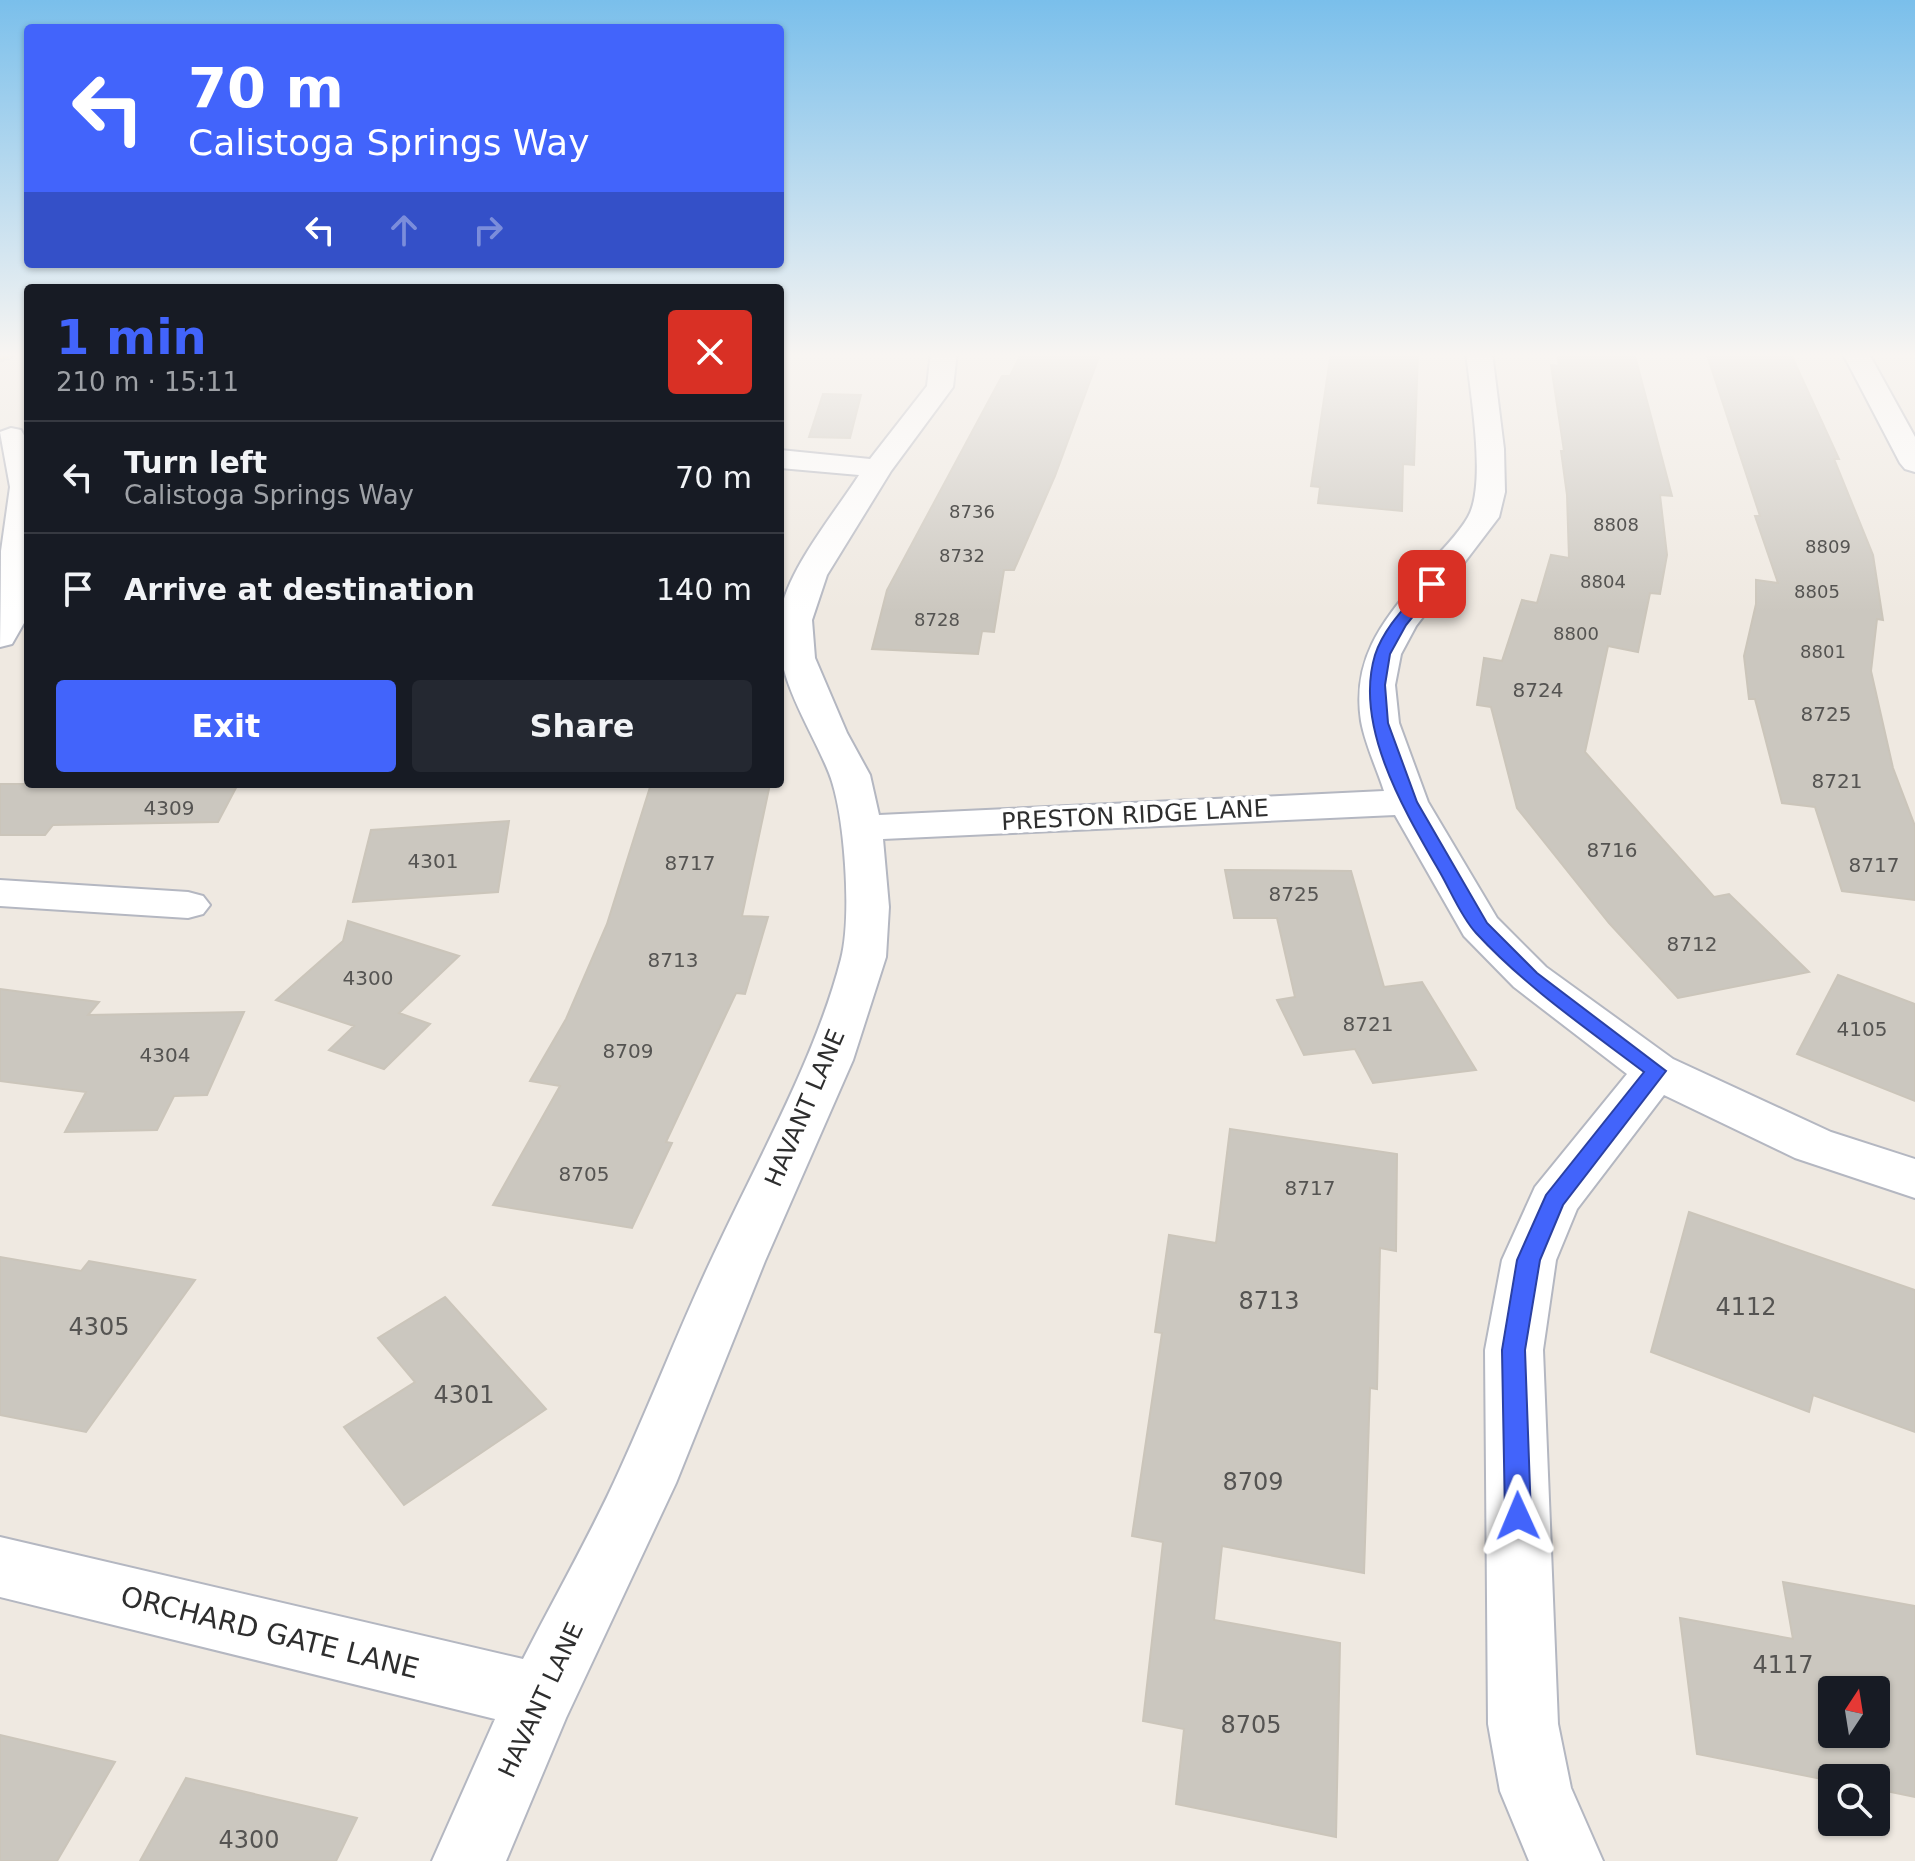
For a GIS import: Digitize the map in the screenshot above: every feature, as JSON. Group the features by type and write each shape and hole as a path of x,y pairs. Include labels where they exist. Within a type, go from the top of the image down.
{"street":[{"path":"14,439 24,482"},
{"name":"HAVANT LANE","path":"469,1861 540,1697 645,1483 738,1261 829,1060 864,957 867,907 862,828 850,775 828,733 797,658 795,620 811,575 878,468 900,439"},
{"path":"1489,439 1490,492 1484,517 1400,623 1383,654 1377,685 1380,723 1408,802 1480,926 1530,977 1656,1071 1813,1145 1915,1179"},
{"path":"1902,439 1915,463"},
{"path":"784,459 878,468"},
{"path":"0,637 23,601 17,551 24,495"},
{"name":"PRESTON RIDGE LANE","path":"862,828 1408,802"},
{"path":"0,893 188,905"},
{"path":"1566,1861 1536,1791 1523,1724 1514,1350 1529,1260 1554,1201 1656,1071"},
{"name":"ORCHARD GATE LANE","path":"0,1567 540,1697"}],"building":[{"path":"968,439 1069,439 1014,570 1004,570 994,632 982,631 978,654 872,649 887,590"},
{"path":"1318,439 1415,439 1414,465 1403,464 1402,511 1318,503 1320,487 1311,486"},
{"path":"1562,439 1657,439 1672,496 1660,495 1667,555 1660,594 1650,593 1638,652 1608,646 1585,752 1714,897 1729,894 1809,972 1678,998 1609,923 1517,808 1491,707 1477,705 1484,658 1502,661 1522,600 1537,603 1551,555 1569,558 1567,495 1561,451 1564,451"},
{"path":"1735,439 1830,439 1839,459 1834,459 1873,555 1883,620 1877,619 1871,671 1893,768 1915,826 1915,900 1842,891 1815,807 1782,803 1755,699 1749,699 1744,656 1756,604 1756,580 1778,583 1755,516 1760,516"},
{"path":"0,784 24,784 24,788 236,788 218,822 53,825 45,835 0,835"},
{"path":"650,788 769,788 742,916 768,917 745,994 736,993 666,1142 672,1143 632,1228 493,1205 560,1086 530,1081 566,1019 607,924"},
{"path":"509,821 498,892 353,902 371,830"},
{"path":"1225,870 1351,871 1384,987 1422,982 1476,1070 1373,1083 1355,1049 1304,1055 1277,1000 1295,997 1277,918 1234,918"},
{"path":"348,921 459,956 399,1013 430,1024 384,1069 329,1050 354,1026 276,1000 343,941"},
{"path":"1838,975 1915,1004 1915,1101 1797,1054"},
{"path":"0,989 99,1002 88,1015 244,1012 207,1095 174,1096 157,1130 65,1132 86,1092 0,1081"},
{"path":"1230,1129 1397,1154 1396,1251 1380,1248 1377,1389 1370,1388 1364,1573 1222,1546 1214,1620 1340,1643 1336,1837 1176,1804 1184,1729 1143,1721 1163,1542 1132,1536 1162,1333 1155,1332 1169,1235 1216,1243"},
{"path":"1689,1212 1915,1290 1915,1432 1813,1395 1809,1412 1651,1352"},
{"path":"0,1257 81,1271 89,1261 195,1280 86,1432 0,1415"},
{"path":"445,1297 546,1409 404,1505 344,1427 415,1382 378,1338"},
{"path":"1783,1582 1915,1606 1915,1797 1890,1792 1890,1764 1818,1764 1818,1778 1697,1754 1680,1618 1793,1639"},
{"path":"0,1735 115,1762 57,1861 0,1861"},
{"path":"186,1778 357,1818 336,1861 140,1861"}],"route":[{"path":"1432,584 1400,623 1383,654 1377,685 1380,723 1408,802 1480,926 1530,977 1656,1071 1554,1201 1529,1260 1514,1350 1518,1516"}]}
